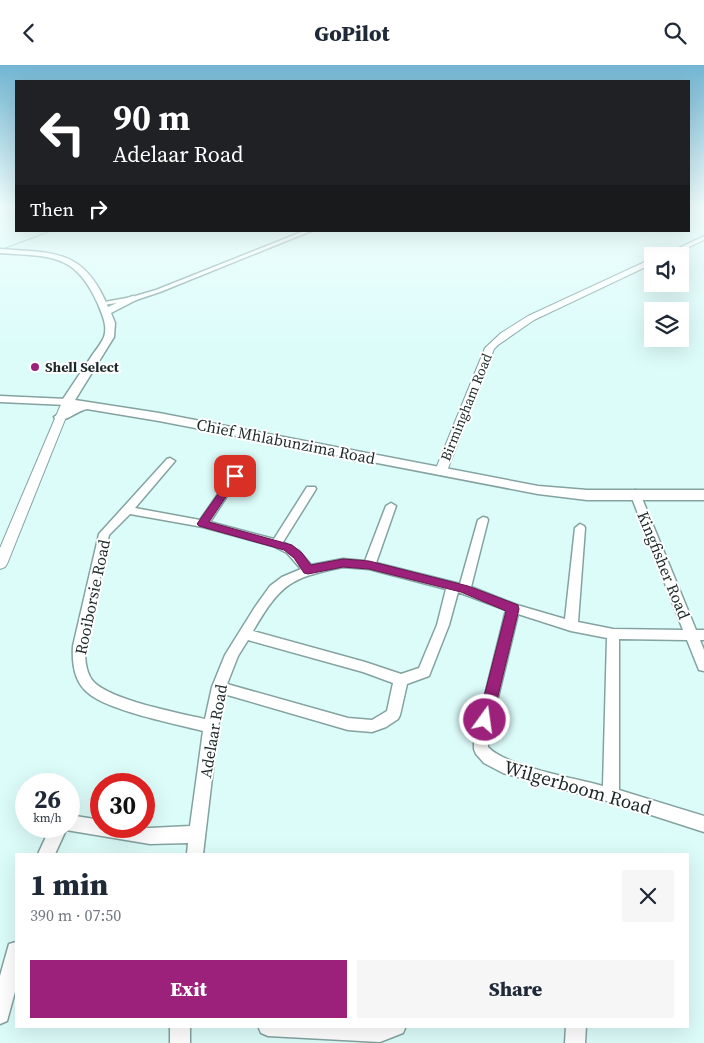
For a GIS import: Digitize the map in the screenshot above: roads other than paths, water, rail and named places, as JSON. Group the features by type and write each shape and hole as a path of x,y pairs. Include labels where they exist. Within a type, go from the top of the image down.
{"main road":[{"path":"21,253 51,255 69,261 80,268 87,276 110,323 108,337 67,402"},
{"path":"104,308 133,299"},
{"path":"80,380 83,393 96,406"},
{"name":"Chief Mhlabunzima Road","path":"67,402 538,490 587,495 704,495"},
{"path":"60,417 74,408 96,406"},
{"name":"Chief Mhlabunzima Road","path":"636,495 704,491"}],"street":[{"path":"133,299 253,253"},
{"name":"Birmingham Road","path":"441,471 490,348 498,339 531,318 644,266"},
{"path":"0,399 67,402 0,564"},
{"name":"Rooiborsie Road","path":"170,461 110,528 102,541 79,646 78,663 83,677 93,691 114,700 210,727"},
{"path":"203,524 235,476"},
{"path":"277,543 311,489"},
{"name":"Kingfisher Road","path":"636,495 698,635 704,665"},
{"path":"369,565 391,506"},
{"path":"128,510 203,524 277,543 288,547 298,555 308,570"},
{"path":"245,634 364,667 400,680 424,672 483,520"},
{"path":"571,626 580,528"},
{"name":"Adelaar Road","path":"196,853 210,727 219,687 232,655 274,589 286,580 308,570 343,563 369,565 458,587 513,609 571,626 613,634 698,635"},
{"name":"Wilgerboom Road","path":"513,609 480,749 489,759 508,768 611,795 704,824"},
{"path":"611,795 613,634"},
{"path":"219,687 348,724 372,726 381,723 393,715 400,680"},
{"path":"80,825 150,836 197,834"},
{"path":"46,853 54,838"},
{"path":"0,1014 15,955"},
{"path":"180,1028 180,1043"},
{"path":"305,1028 380,1032 391,1028"},
{"path":"576,1028 576,1043"}],"place":[{"name":"Shell Select","path":"35,367"}]}
